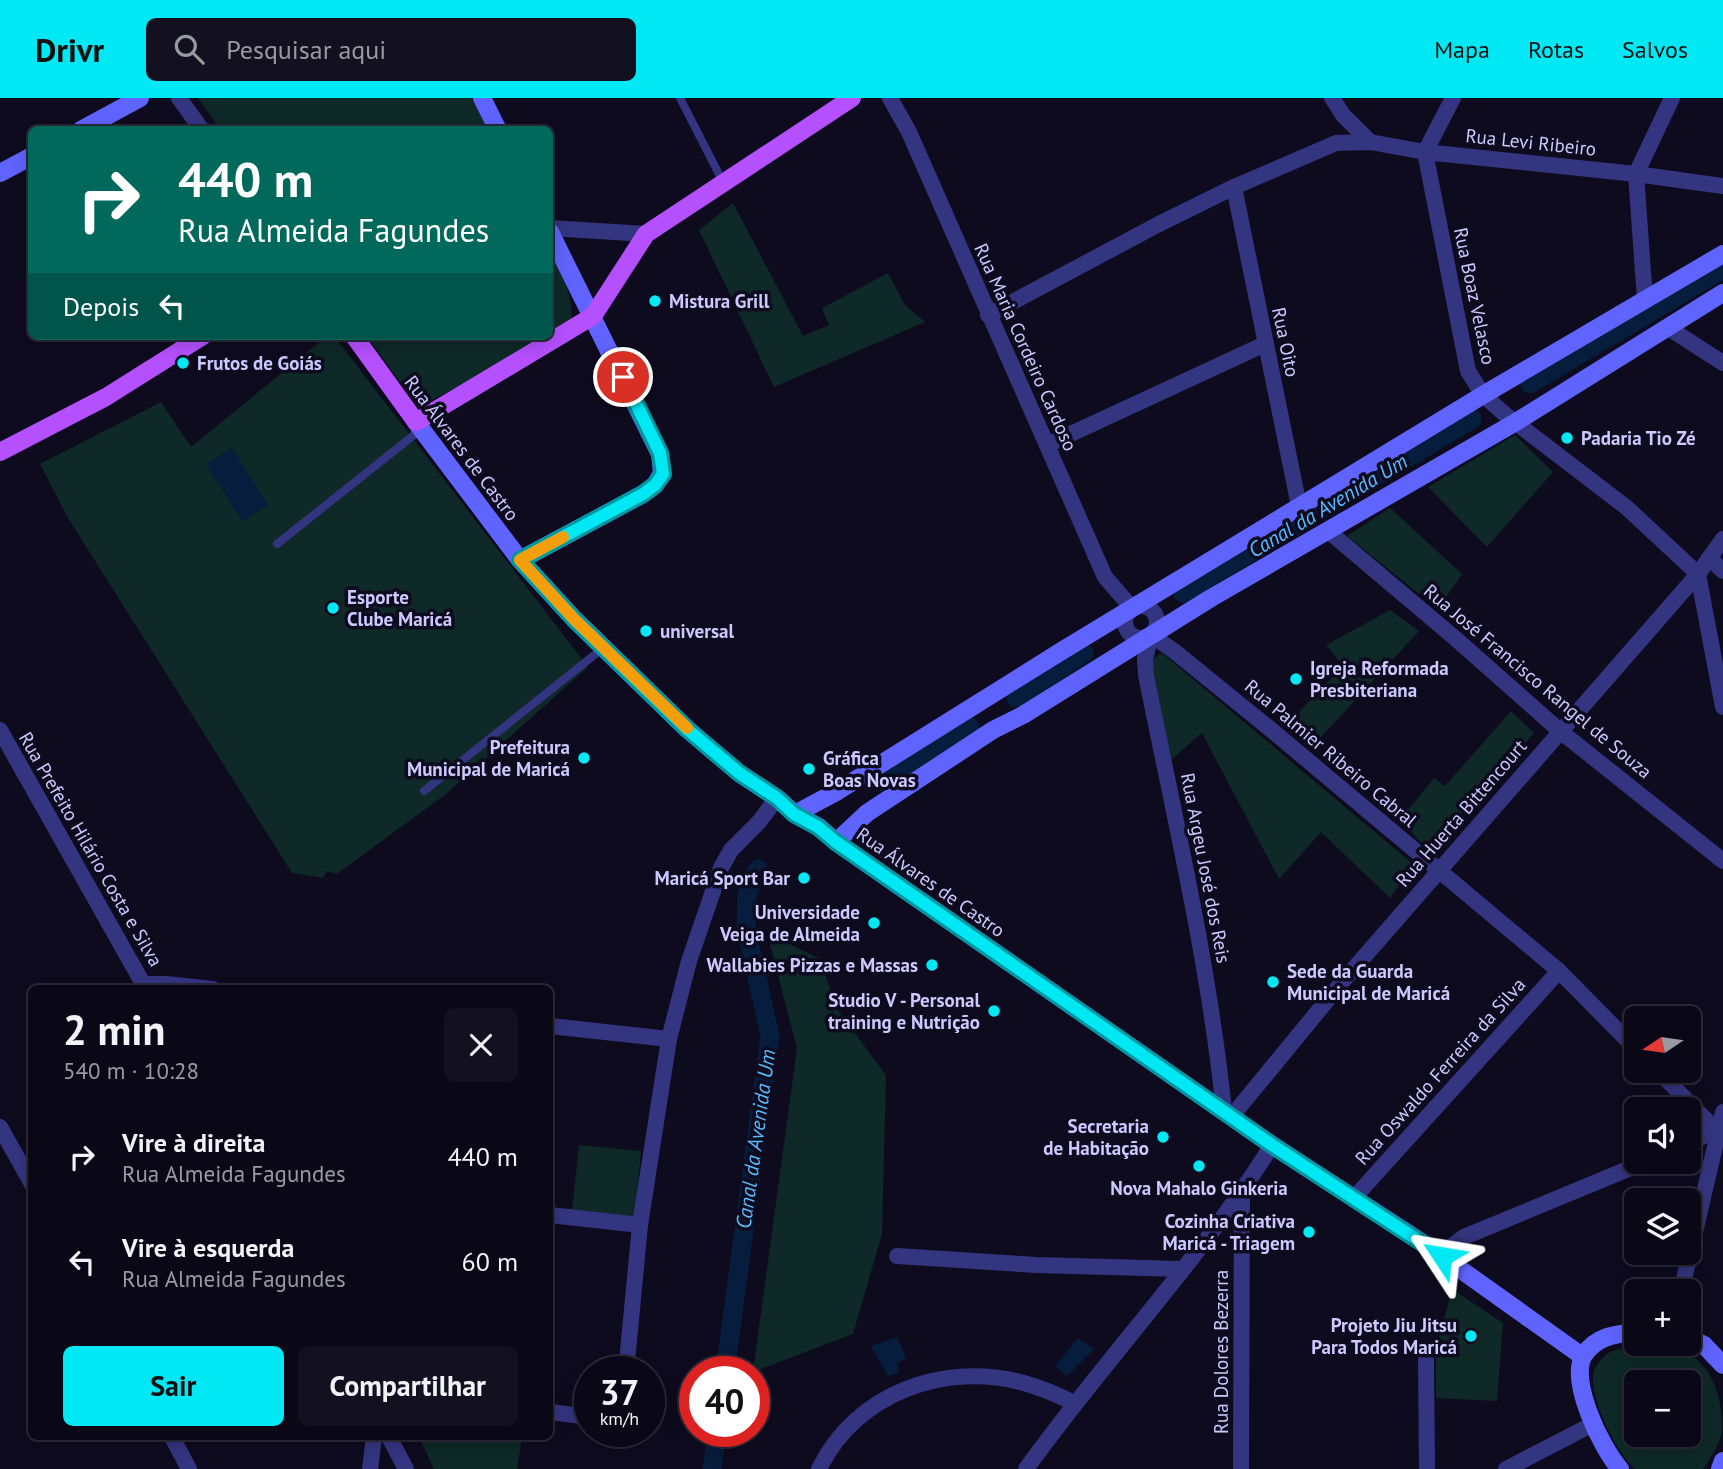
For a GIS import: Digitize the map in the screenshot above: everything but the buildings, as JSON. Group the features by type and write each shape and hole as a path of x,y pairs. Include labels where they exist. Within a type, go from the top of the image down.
{"main road":[{"path":"553,340 593,316 646,234 852,98"},
{"path":"0,452 106,397 197,340"},
{"name":"Rua Álvares de Castro","path":"357,340 416,422"},
{"path":"416,422 553,340"}],"street":[{"path":"88,126 140,98"},
{"path":"179,98 199,126"},
{"path":"482,98 496,126"},
{"name":"Rua Maria Cordeiro Cardoso","path":"890,98 909,132 1105,577 1132,608"},
{"path":"1332,98 1343,115 1370,142"},
{"path":"1425,152 1453,98"},
{"path":"1645,300 1636,174 1672,98"},
{"path":"1336,143 1343,115"},
{"name":"Rua Levi Ribeiro","path":"988,315 1159,224 1234,187 1336,143 1370,142 1425,152 1723,186"},
{"name":"Rua Boaz Velasco","path":"1425,152 1464,361 1474,383 1500,410 1626,507 1698,574"},
{"path":"0,173 28,158"},
{"name":"Rua Oito","path":"1234,187 1299,506"},
{"path":"553,230 646,234"},
{"path":"520,560 643,494 655,485 663,474 660,453 553,236"},
{"path":"836,842 867,813 993,730 1023,715 1328,530 1500,410 1645,300 1723,254"},
{"path":"794,814 836,792 1299,506 1667,327 1723,293"},
{"path":"1667,327 1723,363"},
{"path":"1047,445 1265,344"},
{"name":"Rua Álvares de Castro","path":"416,422 520,560 604,648 687,729 739,773 777,798 794,814 818,827 1272,1145 1442,1256 1583,1356"},
{"name":"Rua José Francisco Rangel de Souza","path":"1328,530 1560,731 1723,861"},
{"name":"Rua Huerta Bittencourt","path":"1228,1113 1698,574 1723,538"},
{"path":"1709,558 1723,571"},
{"path":"1698,574 1723,707"},
{"path":"1142,605 1155,613 1157,628 1151,635 1141,638 1128,631 1125,622 1132,608 1142,605"},
{"name":"Rua Palmier Ribeiro Cabral","path":"1151,635 1174,651 1559,971 1624,1037"},
{"name":"Rua Argeu José dos Reis","path":"1151,635 1145,659 1146,675 1206,976 1228,1113"},
{"name":"Rua Prefeito Hilário Costa e Silva","path":"0,730 144,985"},
{"path":"628,1356 640,1225 669,1039 689,961 721,868 731,850 759,822 777,798"},
{"name":"Rua Oswaldo Ferreira da Silva","path":"1353,1199 1559,971"},
{"path":"156,985 175,985"},
{"path":"553,1026 669,1039"},
{"path":"1670,1083 1720,1134"},
{"path":"1684,1279 1723,1112"},
{"path":"0,1127 28,1177"},
{"path":"1701,1140 1720,1134"},
{"path":"1026,1469 1074,1403 1242,1193 1272,1145"},
{"path":"1442,1256 1448,1248 1464,1237 1624,1171"},
{"name":"Rua Dolores Bezerra","path":"1241,1469 1242,1193"},
{"path":"553,1216 640,1225"},
{"path":"1219,1222 1242,1235"},
{"path":"897,1256 1036,1265 1181,1269"},
{"path":"1620,1469 1593,1424 1580,1375 1583,1356 1594,1344 1605,1337 1624,1334"},
{"path":"1701,1344 1723,1365"},
{"path":"1426,1360 1427,1469"},
{"path":"820,1469 846,1431 872,1406 916,1384 968,1377 997,1378 1024,1383 1074,1403"},
{"path":"553,1412 574,1414"},
{"path":"1506,1469 1593,1424"},
{"path":"174,1440 190,1469"},
{"path":"370,1469 374,1440"},
{"path":"390,1440 405,1469"},
{"path":"1038,1452 1040,1469"},
{"path":"1720,1469 1723,1461"}],"lane":[{"path":"680,98 724,184"},
{"path":"277,544 414,435 416,422"},
{"path":"424,790 604,648"}],"green space":[{"path":"198,98 472,98 486,126 218,126"},
{"path":"733,203 803,336 829,325 822,308 888,273 905,305 925,322 774,387 699,230"},
{"path":"553,256 567,289 571,330 553,339"},
{"name":"Esporte Clube Maricá","path":"322,340 337,340 588,667 446,794 337,874 327,871 323,878 292,873 68,518 40,464 161,402 191,447"},
{"path":"370,340 551,340 418,407"},
{"path":"1515,435 1553,472 1487,547 1428,487"},
{"path":"1390,508 1462,574 1438,609 1347,536"},
{"path":"1390,610 1419,631 1310,749 1285,727 1343,666 1326,645"},
{"path":"1162,653 1414,865 1390,898 1321,832 1279,879 1202,733 1171,760 1151,660"},
{"path":"1511,711 1534,733 1429,851 1400,820 1434,778 1445,786"},
{"path":"767,933 820,959 837,1009 886,1075 882,1234 853,1334 770,1366 770,1356 755,1356 797,1048"},
{"path":"579,1145 641,1151 635,1218 572,1212"},
{"name":"Projeto Jiu Jitsu Para Todos Maricá","path":"1452,1289 1503,1323 1497,1401 1436,1398 1436,1349"},
{"path":"1624,1348 1624,1356 1692,1356 1708,1372 1718,1394 1722,1430 1717,1446 1703,1469 1635,1469 1621,1451 1601,1412 1593,1387 1593,1374 1598,1364 1607,1354"},
{"path":"420,1440 522,1440 517,1469 434,1469"}],"water":[{"path":"232,448 268,505 242,521 206,464"},
{"path":"897,1337 906,1359 897,1363 899,1373 888,1376 871,1346"},
{"path":"1078,1338 1094,1349 1067,1376 1055,1366"}],"waterway":[{"name":"Canal da Avenida Um","path":"1530,384 1723,269"},
{"name":"Canal da Avenida Um","path":"1183,593 1472,419"},
{"name":"Canal da Avenida Um","path":"1016,698 1084,653"},
{"name":"Canal da Avenida Um","path":"884,782 970,727"},
{"name":"Canal da Avenida Um","path":"727,1356 770,1036 746,928 747,894 758,869"},
{"name":"Canal da Avenida Um","path":"712,1469 715,1447"}],"slow traffic":[{"path":"563,537 520,560 574,619 687,728"}],"place":[{"name":"Mistura Grill","path":"655,301"},
{"name":"Frutos de Goiás","path":"183,363"},
{"name":"Padaria Tio Zé","path":"1567,438"},
{"name":"Esporte Clube Maricá","path":"333,608"},
{"name":"universal","path":"646,631"},
{"name":"Igreja Reformada Presbiteriana","path":"1296,679"},
{"name":"Prefeitura Municipal de Maricá","path":"584,758"},
{"name":"Gráfica Boas Novas","path":"809,769"},
{"name":"Maricá Sport Bar","path":"804,878"},
{"name":"Universidade Veiga de Almeida","path":"874,923"},
{"name":"Wallabies Pizzas e Massas","path":"932,965"},
{"name":"Sede da Guarda Municipal de Maricá","path":"1273,982"},
{"name":"Studio V - Personal training e Nutrição","path":"994,1011"},
{"name":"Secretaria de Habitação","path":"1163,1137"},
{"name":"Nova Mahalo Ginkeria","path":"1199,1166"},
{"name":"Cozinha Criativa Maricá - Triagem","path":"1309,1232"},
{"name":"Projeto Jiu Jitsu Para Todos Maricá","path":"1471,1336"}],"route":[{"path":"623,377 660,453 663,474 655,485 643,494 520,560 546,590 687,729 739,773 777,798 794,814 818,827 1272,1145 1442,1256"}]}
